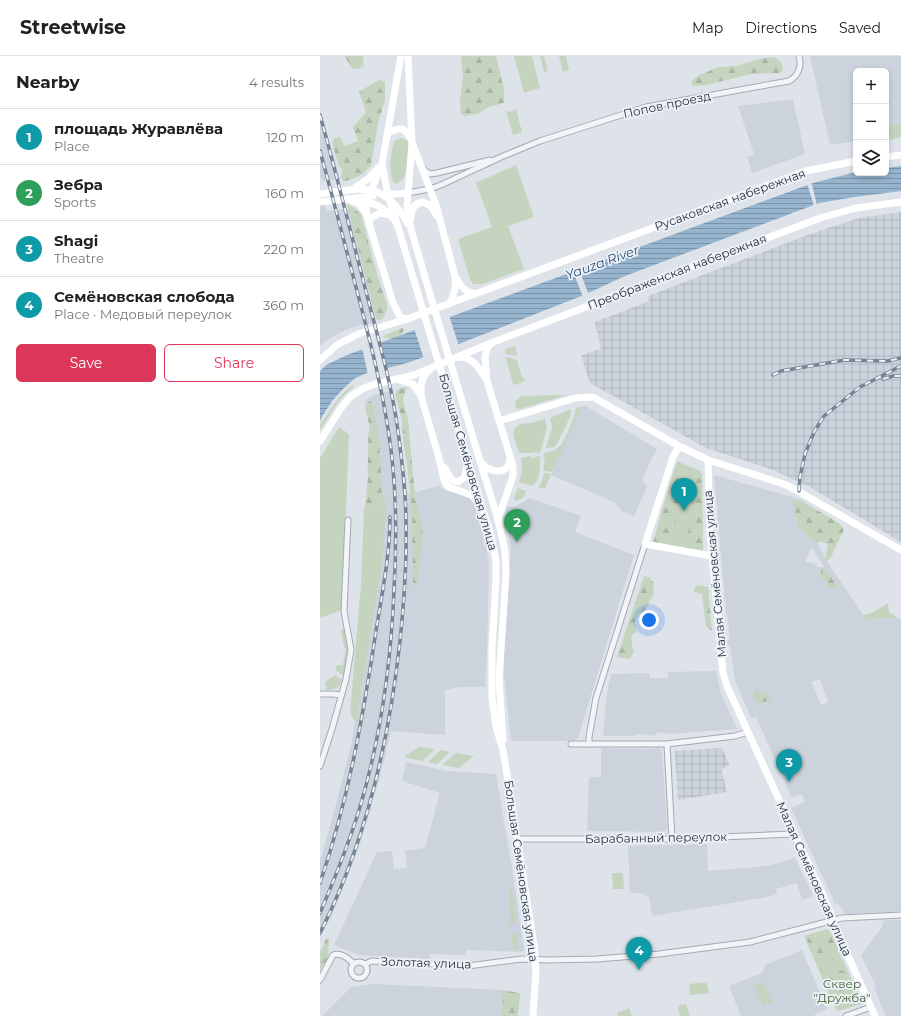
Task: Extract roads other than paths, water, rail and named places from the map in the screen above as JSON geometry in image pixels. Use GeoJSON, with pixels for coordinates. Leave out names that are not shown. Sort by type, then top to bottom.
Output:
{"type":"FeatureCollection","features":[{"type":"Feature","properties":{"kind":"main road"},"geometry":{"type":"LineString","coordinates":[[366,213],[370,196],[382,164],[401,56]]}},
{"type":"Feature","properties":{"kind":"main road"},"geometry":{"type":"LineString","coordinates":[[408,56],[412,142],[407,193],[410,229]]}},
{"type":"Feature","properties":{"kind":"main road"},"geometry":{"type":"LineString","coordinates":[[387,137],[389,132],[393,130],[398,129],[407,132],[436,205],[455,276],[456,286],[454,295],[449,304]]}},
{"type":"Feature","properties":{"kind":"main road"},"geometry":{"type":"LineString","coordinates":[[889,157],[901,155]]}},
{"type":"Feature","properties":{"kind":"main road","name":"Русаковская набережная"},"geometry":{"type":"LineString","coordinates":[[320,360],[337,344],[345,340],[449,304],[806,171],[853,162]]}},
{"type":"Feature","properties":{"kind":"main road"},"geometry":{"type":"LineString","coordinates":[[353,188],[362,184],[382,164]]}},
{"type":"Feature","properties":{"kind":"main road","name":"Большая Семёновская улица"},"geometry":{"type":"LineString","coordinates":[[382,164],[387,197],[398,227],[491,536],[496,561],[492,647],[492,698],[496,727],[503,750]]}},
{"type":"Feature","properties":{"kind":"main road"},"geometry":{"type":"LineString","coordinates":[[387,197],[402,188],[409,175]]}},
{"type":"Feature","properties":{"kind":"main road"},"geometry":{"type":"LineString","coordinates":[[320,194],[353,188],[362,188],[390,215],[398,227]]}},
{"type":"Feature","properties":{"kind":"main road"},"geometry":{"type":"LineString","coordinates":[[320,202],[370,196],[387,197],[407,193]]}},
{"type":"Feature","properties":{"kind":"main road"},"geometry":{"type":"LineString","coordinates":[[387,197],[403,215],[410,229]]}},
{"type":"Feature","properties":{"kind":"main road"},"geometry":{"type":"LineString","coordinates":[[348,199],[360,204],[366,213],[393,303],[400,317],[407,319]]}},
{"type":"Feature","properties":{"kind":"main road"},"geometry":{"type":"LineString","coordinates":[[410,229],[413,208],[419,202],[428,204],[440,222]]}},
{"type":"Feature","properties":{"kind":"main road","name":"Преображенская набережная"},"geometry":{"type":"LineString","coordinates":[[320,441],[340,408],[350,397],[362,389],[375,384],[398,380],[414,375],[491,343],[820,218],[856,208],[901,202]]}},
{"type":"Feature","properties":{"kind":"main road"},"geometry":{"type":"LineString","coordinates":[[369,223],[371,218],[380,213],[390,215]]}},
{"type":"Feature","properties":{"kind":"main road","name":"Большая Семёновская улица"},"geometry":{"type":"LineString","coordinates":[[410,229],[503,538],[506,563],[499,679],[503,750],[532,930],[535,960],[533,1016]]}},
{"type":"Feature","properties":{"kind":"main road"},"geometry":{"type":"LineString","coordinates":[[455,276],[464,290],[468,293],[475,294]]}},
{"type":"Feature","properties":{"kind":"main road"},"geometry":{"type":"LineString","coordinates":[[381,327],[388,323],[394,315],[393,303]]}},
{"type":"Feature","properties":{"kind":"main road"},"geometry":{"type":"LineString","coordinates":[[491,343],[487,348],[485,357],[488,381],[510,455],[513,475],[498,519]]}},
{"type":"Feature","properties":{"kind":"main road"},"geometry":{"type":"LineString","coordinates":[[456,357],[464,357],[475,362],[488,381]]}},
{"type":"Feature","properties":{"kind":"main road"},"geometry":{"type":"LineString","coordinates":[[431,368],[422,379],[420,388],[444,480],[449,487],[471,495],[484,510]]}},
{"type":"Feature","properties":{"kind":"main road"},"geometry":{"type":"LineString","coordinates":[[398,380],[412,384],[421,396]]}},
{"type":"Feature","properties":{"kind":"main road"},"geometry":{"type":"LineString","coordinates":[[499,421],[576,398],[593,397],[679,446],[708,460],[784,484],[901,550]]}},
{"type":"Feature","properties":{"kind":"main road"},"geometry":{"type":"LineString","coordinates":[[679,446],[673,457],[646,544],[712,556]]}},
{"type":"Feature","properties":{"kind":"main road"},"geometry":{"type":"LineString","coordinates":[[480,461],[487,469],[498,471],[508,466],[510,462],[510,455]]}},
{"type":"Feature","properties":{"kind":"main road"},"geometry":{"type":"LineString","coordinates":[[439,458],[449,477],[455,482],[461,481],[465,477],[468,462]]}},
{"type":"Feature","properties":{"kind":"main road","name":"Малая Семёновская улица"},"geometry":{"type":"LineString","coordinates":[[708,460],[712,556],[723,673],[729,691],[830,911],[875,1016]]}},
{"type":"Feature","properties":{"kind":"street","name":"Попов проезд"},"geometry":{"type":"LineString","coordinates":[[407,193],[430,189],[501,157],[560,134],[646,107],[789,81],[798,73],[800,58]]}},
{"type":"Feature","properties":{"kind":"street","name":"Попов проезд"},"geometry":{"type":"LineString","coordinates":[[422,168],[430,174],[501,157]]}},
{"type":"Feature","properties":{"kind":"street"},"geometry":{"type":"LineString","coordinates":[[320,766],[332,729],[349,664],[351,650],[344,610],[348,520]]}},
{"type":"Feature","properties":{"kind":"street"},"geometry":{"type":"LineString","coordinates":[[589,744],[596,698],[646,544]]}},
{"type":"Feature","properties":{"kind":"street"},"geometry":{"type":"LineString","coordinates":[[320,694],[341,695]]}},
{"type":"Feature","properties":{"kind":"street"},"geometry":{"type":"LineString","coordinates":[[571,744],[667,744],[735,736],[748,732]]}},
{"type":"Feature","properties":{"kind":"street"},"geometry":{"type":"LineString","coordinates":[[667,744],[672,839]]}},
{"type":"Feature","properties":{"kind":"street","name":"Барабанный переулок"},"geometry":{"type":"LineString","coordinates":[[517,839],[672,839],[795,834]]}},
{"type":"Feature","properties":{"kind":"street","name":"Золотая улица"},"geometry":{"type":"LineString","coordinates":[[365,964],[372,961],[468,966],[512,960],[599,958],[691,951],[750,942],[833,920],[901,914]]}},
{"type":"Feature","properties":{"kind":"street","name":"Золотая улица"},"geometry":{"type":"LineString","coordinates":[[320,980],[330,960],[335,954],[340,954],[353,963]]}},
{"type":"Feature","properties":{"kind":"street","name":"Золотая улица"},"geometry":{"type":"LineString","coordinates":[[360,961],[365,964],[368,970],[362,978],[356,978],[351,974],[353,963],[360,961]]}},
{"type":"Feature","properties":{"kind":"street"},"geometry":{"type":"LineString","coordinates":[[846,1016],[871,1007]]}},
{"type":"Feature","properties":{"kind":"water","name":"Yauza River"},"geometry":{"type":"Polygon","coordinates":[[[901,166],[901,191],[819,203],[625,276],[584,295],[438,352],[407,363],[364,374],[354,379],[343,389],[332,401],[320,420],[320,371],[326,365],[347,355],[813,183],[852,173],[853,176],[889,176],[889,168],[901,166]]]}},
{"type":"Feature","properties":{"kind":"railway"},"geometry":{"type":"LineString","coordinates":[[320,115],[389,381],[404,477],[406,538],[405,582],[400,641],[382,754],[363,827],[336,898],[320,933]]}},
{"type":"Feature","properties":{"kind":"railway"},"geometry":{"type":"LineString","coordinates":[[320,151],[366,326],[382,394],[391,449],[395,489],[396,530],[393,617],[384,699],[374,753],[356,820],[342,860],[320,913]]}},
{"type":"Feature","properties":{"kind":"railway"},"geometry":{"type":"LineString","coordinates":[[773,375],[781,371],[845,360],[888,361],[901,358]]}},
{"type":"Feature","properties":{"kind":"railway"},"geometry":{"type":"LineString","coordinates":[[799,491],[800,477],[805,454],[814,432],[824,416],[860,387],[901,366]]}},
{"type":"Feature","properties":{"kind":"railway"},"geometry":{"type":"LineString","coordinates":[[883,379],[893,376],[901,376]]}},
{"type":"Feature","properties":{"kind":"railway"},"geometry":{"type":"LineString","coordinates":[[320,883],[347,790],[360,727],[385,574],[389,546],[390,517]]}},
{"type":"Feature","properties":{"kind":"place","name":"площадь Журавлёва"},"geometry":{"type":"Point","coordinates":[684,511]}},
{"type":"Feature","properties":{"kind":"place","name":"Зебра"},"geometry":{"type":"Point","coordinates":[517,542]}},
{"type":"Feature","properties":{"kind":"place","name":"Shagi"},"geometry":{"type":"Point","coordinates":[789,782]}},
{"type":"Feature","properties":{"kind":"place","name":"Семёновская слобода"},"geometry":{"type":"Point","coordinates":[639,970]}},
{"type":"Feature","properties":{"kind":"park label","name":"Сквер \"Дружба\""},"geometry":{"type":"Point","coordinates":[842,991]}}]}
